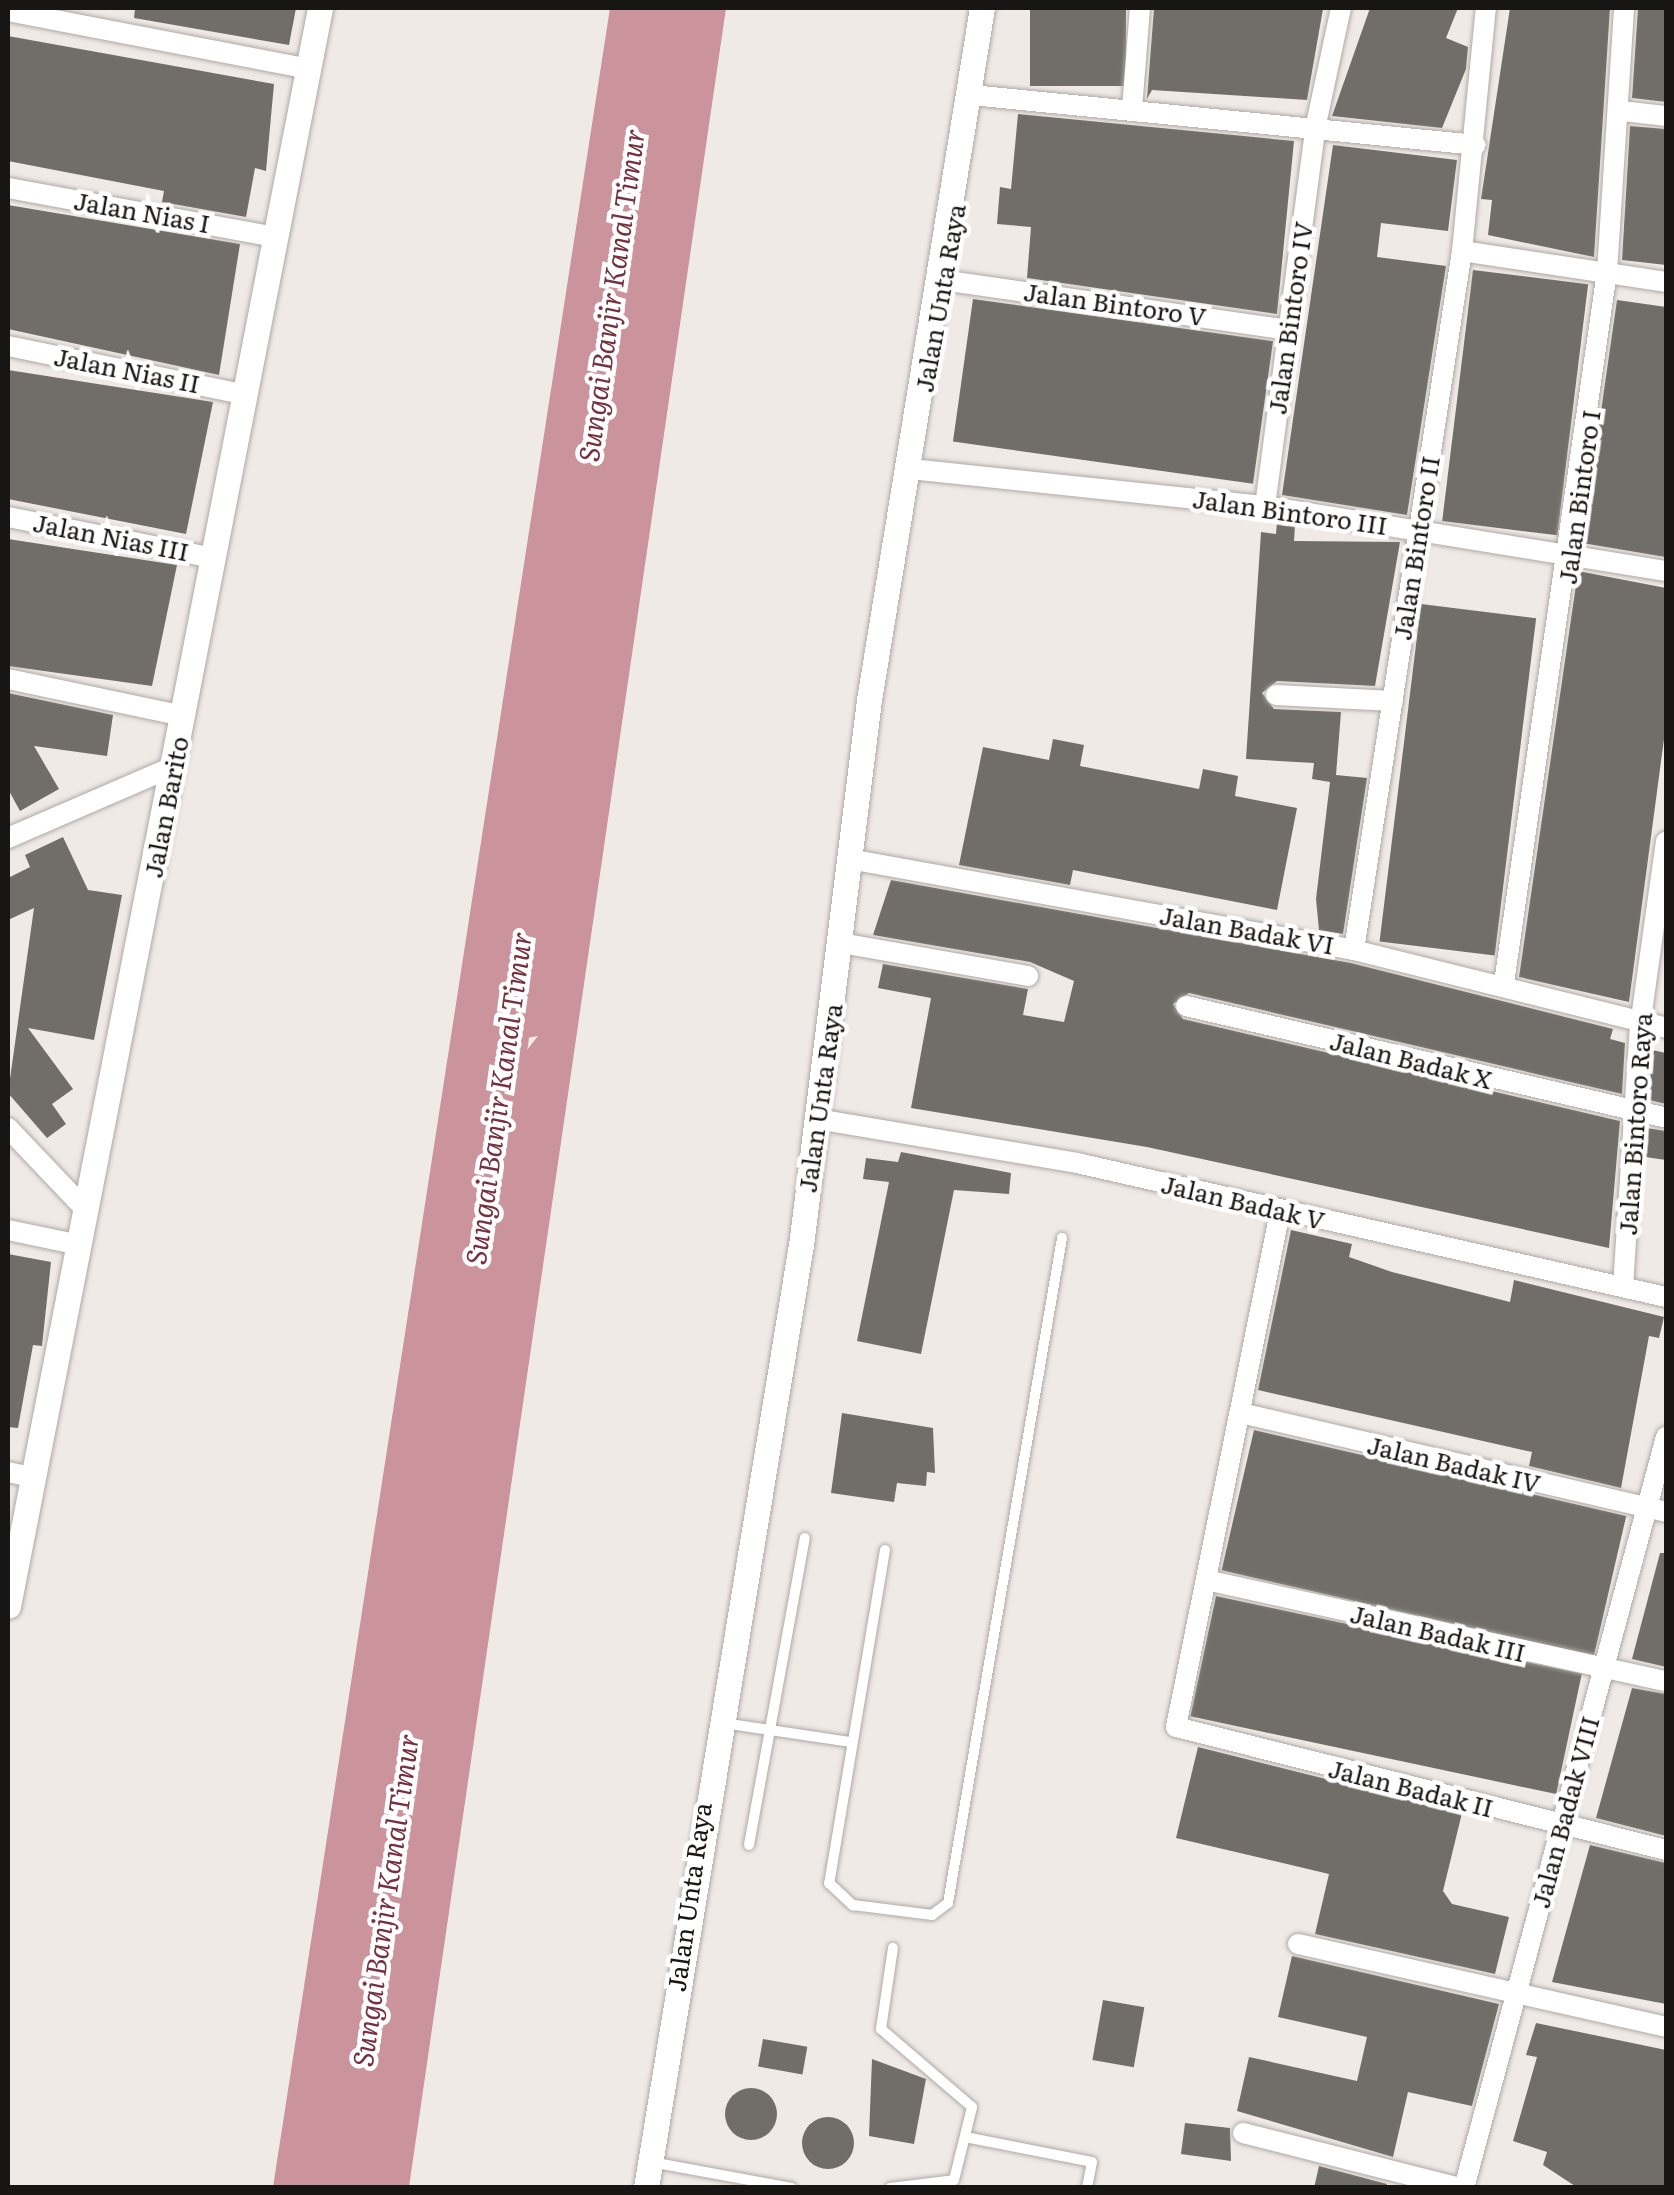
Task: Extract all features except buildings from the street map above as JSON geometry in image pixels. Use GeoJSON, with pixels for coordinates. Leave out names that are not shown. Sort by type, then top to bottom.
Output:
{"type":"FeatureCollection","features":[{"type":"Feature","properties":{"kind":"street","name":"Jalan Barito"},"geometry":{"type":"LineString","coordinates":[[8,1606],[19,1474],[87,1211],[320,8]]}},
{"type":"Feature","properties":{"kind":"street","name":"Jalan Unta Raya"},"geometry":{"type":"LineString","coordinates":[[648,2175],[716,1723],[818,1119],[849,859],[982,8]]}},
{"type":"Feature","properties":{"kind":"street"},"geometry":{"type":"LineString","coordinates":[[1132,110],[1140,8]]}},
{"type":"Feature","properties":{"kind":"street","name":"Jalan Bintoro IV"},"geometry":{"type":"LineString","coordinates":[[1265,506],[1315,129],[1341,8]]}},
{"type":"Feature","properties":{"kind":"street","name":"Jalan Bintoro II"},"geometry":{"type":"LineString","coordinates":[[1354,950],[1462,251],[1476,145],[1486,8]]}},
{"type":"Feature","properties":{"kind":"street","name":"Jalan Bintoro I"},"geometry":{"type":"LineString","coordinates":[[1504,983],[1572,553],[1607,272],[1622,112],[1624,8]]}},
{"type":"Feature","properties":{"kind":"street"},"geometry":{"type":"LineString","coordinates":[[8,11],[67,15],[310,69]]}},
{"type":"Feature","properties":{"kind":"street"},"geometry":{"type":"LineString","coordinates":[[970,94],[1476,145]]}},
{"type":"Feature","properties":{"kind":"street"},"geometry":{"type":"LineString","coordinates":[[1622,112],[1666,116]]}},
{"type":"Feature","properties":{"kind":"street","name":"Jalan Nias I"},"geometry":{"type":"LineString","coordinates":[[8,188],[276,237]]}},
{"type":"Feature","properties":{"kind":"street"},"geometry":{"type":"LineString","coordinates":[[1462,251],[1666,282]]}},
{"type":"Feature","properties":{"kind":"street","name":"Jalan Bintoro V"},"geometry":{"type":"LineString","coordinates":[[942,280],[1288,330]]}},
{"type":"Feature","properties":{"kind":"street","name":"Jalan Nias II"},"geometry":{"type":"LineString","coordinates":[[8,346],[247,395]]}},
{"type":"Feature","properties":{"kind":"street","name":"Jalan Bintoro III"},"geometry":{"type":"LineString","coordinates":[[911,469],[1265,506],[1666,571]]}},
{"type":"Feature","properties":{"kind":"street","name":"Jalan Nias III"},"geometry":{"type":"LineString","coordinates":[[8,517],[214,558]]}},
{"type":"Feature","properties":{"kind":"street"},"geometry":{"type":"LineString","coordinates":[[8,679],[184,716]]}},
{"type":"Feature","properties":{"kind":"street"},"geometry":{"type":"LineString","coordinates":[[1276,695],[1393,701]]}},
{"type":"Feature","properties":{"kind":"street"},"geometry":{"type":"LineString","coordinates":[[8,838],[174,766]]}},
{"type":"Feature","properties":{"kind":"street","name":"Jalan Bintoro Raya"},"geometry":{"type":"LineString","coordinates":[[1623,1287],[1640,1023],[1666,842]]}},
{"type":"Feature","properties":{"kind":"street","name":"Jalan Badak VI"},"geometry":{"type":"LineString","coordinates":[[849,859],[1354,950],[1504,983],[1666,1028]]}},
{"type":"Feature","properties":{"kind":"street"},"geometry":{"type":"LineString","coordinates":[[841,943],[1028,976]]}},
{"type":"Feature","properties":{"kind":"street","name":"Jalan Badak X"},"geometry":{"type":"LineString","coordinates":[[1186,1006],[1666,1118]]}},
{"type":"Feature","properties":{"kind":"street","name":"Jalan Badak V"},"geometry":{"type":"LineString","coordinates":[[818,1119],[1076,1163],[1666,1297]]}},
{"type":"Feature","properties":{"kind":"street"},"geometry":{"type":"LineString","coordinates":[[8,1128],[87,1211]]}},
{"type":"Feature","properties":{"kind":"street"},"geometry":{"type":"LineString","coordinates":[[1210,1581],[1280,1212]]}},
{"type":"Feature","properties":{"kind":"street"},"geometry":{"type":"LineString","coordinates":[[8,1230],[80,1245]]}},
{"type":"Feature","properties":{"kind":"street","name":"Jalan Badak IV"},"geometry":{"type":"LineString","coordinates":[[1241,1414],[1657,1509]]}},
{"type":"Feature","properties":{"kind":"street","name":"Jalan Badak VIII"},"geometry":{"type":"LineString","coordinates":[[1462,2188],[1604,1667],[1657,1509],[1666,1437]]}},
{"type":"Feature","properties":{"kind":"street","name":"Jalan Badak III"},"geometry":{"type":"LineString","coordinates":[[1210,1581],[1666,1681]]}},
{"type":"Feature","properties":{"kind":"street","name":"Jalan Badak II"},"geometry":{"type":"LineString","coordinates":[[1210,1581],[1175,1708],[1174,1723],[1187,1733],[1666,1850]]}},
{"type":"Feature","properties":{"kind":"street"},"geometry":{"type":"LineString","coordinates":[[1298,1944],[1666,2026]]}},
{"type":"Feature","properties":{"kind":"street"},"geometry":{"type":"LineString","coordinates":[[1242,2134],[1462,2188]]}},
{"type":"Feature","properties":{"kind":"lane"},"geometry":{"type":"LineString","coordinates":[[885,1550],[850,1742],[833,1892],[853,1906],[938,1913],[955,1864],[1062,1238]]}},
{"type":"Feature","properties":{"kind":"lane"},"geometry":{"type":"LineString","coordinates":[[749,1845],[805,1538]]}},
{"type":"Feature","properties":{"kind":"lane"},"geometry":{"type":"LineString","coordinates":[[716,1723],[850,1742]]}},
{"type":"Feature","properties":{"kind":"lane"},"geometry":{"type":"LineString","coordinates":[[890,2188],[954,2180],[972,2106],[880,2029],[892,1948]]}},
{"type":"Feature","properties":{"kind":"lane"},"geometry":{"type":"LineString","coordinates":[[965,2137],[1092,2162],[1087,2188]]}},
{"type":"Feature","properties":{"kind":"lane"},"geometry":{"type":"LineString","coordinates":[[648,2175],[792,2188]]}},
{"type":"Feature","properties":{"kind":"water"},"geometry":{"type":"Polygon","coordinates":[[[610,8],[726,8],[409,2187],[273,2187],[610,8]],[[521,967],[506,1037],[512,1069],[538,1036],[526,1038],[521,967]]]}},
{"type":"Feature","properties":{"kind":"waterway","name":"Sungai Banjir Kanal Timur"},"geometry":{"type":"LineString","coordinates":[[499,1086],[519,942]]}}]}
